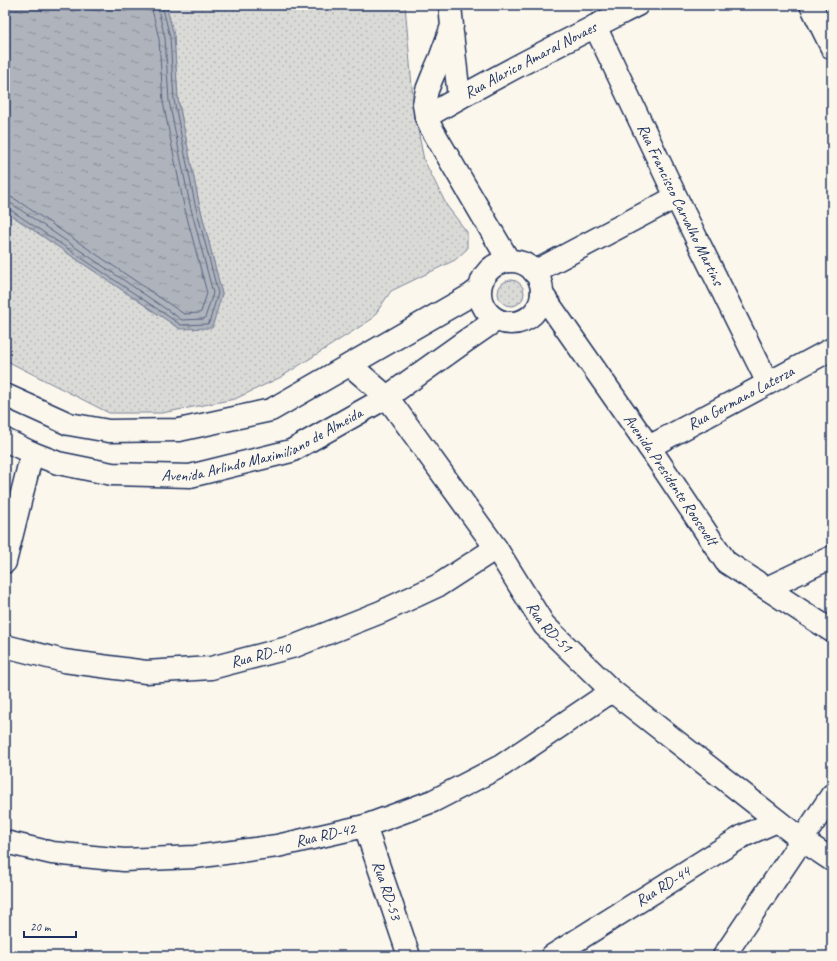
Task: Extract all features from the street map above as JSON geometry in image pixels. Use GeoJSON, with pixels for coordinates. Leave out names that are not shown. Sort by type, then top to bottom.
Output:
{"type":"FeatureCollection","features":[{"type":"Feature","properties":{"kind":"street","name":"Rua Alarico Amaral Novaes"},"geometry":{"type":"LineString","coordinates":[[426,117],[459,97],[637,5]]}},
{"type":"Feature","properties":{"kind":"street"},"geometry":{"type":"LineString","coordinates":[[820,11],[832,48]]}},
{"type":"Feature","properties":{"kind":"street"},"geometry":{"type":"LineString","coordinates":[[451,15],[459,97]]}},
{"type":"Feature","properties":{"kind":"street"},"geometry":{"type":"LineString","coordinates":[[451,15],[440,59],[427,90],[424,104],[426,117],[510,261],[519,262],[528,266],[534,272],[539,279],[542,294],[541,301],[533,315],[525,320],[506,324],[496,320],[483,308],[479,289]]}},
{"type":"Feature","properties":{"kind":"street","name":"Rua Francisco Carvalho Martins"},"geometry":{"type":"LineString","coordinates":[[595,26],[676,197],[768,383]]}},
{"type":"Feature","properties":{"kind":"street"},"geometry":{"type":"LineString","coordinates":[[534,272],[676,197]]}},
{"type":"Feature","properties":{"kind":"street","name":"Avenida Arlindo Maximiliano de Almeida"},"geometry":{"type":"LineString","coordinates":[[5,395],[69,424],[109,431],[179,430],[271,410],[472,295],[479,289],[481,281],[492,267],[500,263],[510,261]]}},
{"type":"Feature","properties":{"kind":"street","name":"Avenida Presidente Roosevelt"},"geometry":{"type":"LineString","coordinates":[[542,294],[649,447],[726,562],[832,631]]}},
{"type":"Feature","properties":{"kind":"street","name":"Avenida Arlindo Maximiliano de Almeida"},"geometry":{"type":"LineString","coordinates":[[5,440],[58,463],[112,474],[190,476],[291,451],[387,397],[496,320]]}},
{"type":"Feature","properties":{"kind":"street","name":"Rua Germano Laterza"},"geometry":{"type":"LineString","coordinates":[[649,447],[832,349]]}},
{"type":"Feature","properties":{"kind":"street","name":"Rua RD-51"},"geometry":{"type":"LineString","coordinates":[[350,365],[387,397],[496,548],[544,625],[612,691],[802,840],[832,860]]}},
{"type":"Feature","properties":{"kind":"street"},"geometry":{"type":"LineString","coordinates":[[5,562],[32,453]]}},
{"type":"Feature","properties":{"kind":"street","name":"Rua RD-40"},"geometry":{"type":"LineString","coordinates":[[5,646],[64,661],[146,672],[210,668],[295,646],[382,612],[439,585],[496,548]]}},
{"type":"Feature","properties":{"kind":"street"},"geometry":{"type":"LineString","coordinates":[[767,588],[832,557]]}},
{"type":"Feature","properties":{"kind":"street","name":"Rua RD-42"},"geometry":{"type":"LineString","coordinates":[[5,842],[52,853],[124,860],[195,857],[277,846],[365,826],[432,801],[501,766],[612,691]]}},
{"type":"Feature","properties":{"kind":"street"},"geometry":{"type":"LineString","coordinates":[[724,956],[832,795]]}},
{"type":"Feature","properties":{"kind":"street","name":"Rua RD-44"},"geometry":{"type":"LineString","coordinates":[[552,956],[743,836],[777,820]]}},
{"type":"Feature","properties":{"kind":"street","name":"Rua RD-53"},"geometry":{"type":"LineString","coordinates":[[365,826],[409,956]]}},
{"type":"Feature","properties":{"kind":"shaded area"},"geometry":{"type":"Polygon","coordinates":[[[166,5],[405,5],[414,110],[424,160],[447,206],[467,232],[467,249],[455,260],[391,291],[372,319],[281,377],[235,399],[162,413],[109,413],[5,360],[5,211],[180,329],[222,294],[199,203],[178,99],[174,36],[166,5]]]}},
{"type":"Feature","properties":{"kind":"shaded area"},"geometry":{"type":"Polygon","coordinates":[[[511,280],[520,284],[524,293],[520,302],[511,306],[502,302],[498,293],[502,284],[511,280]]]}},
{"type":"Feature","properties":{"kind":"water"},"geometry":{"type":"Polygon","coordinates":[[[5,5],[166,5],[174,36],[178,99],[199,203],[222,294],[212,328],[180,329],[5,211],[5,5]]]}}]}
